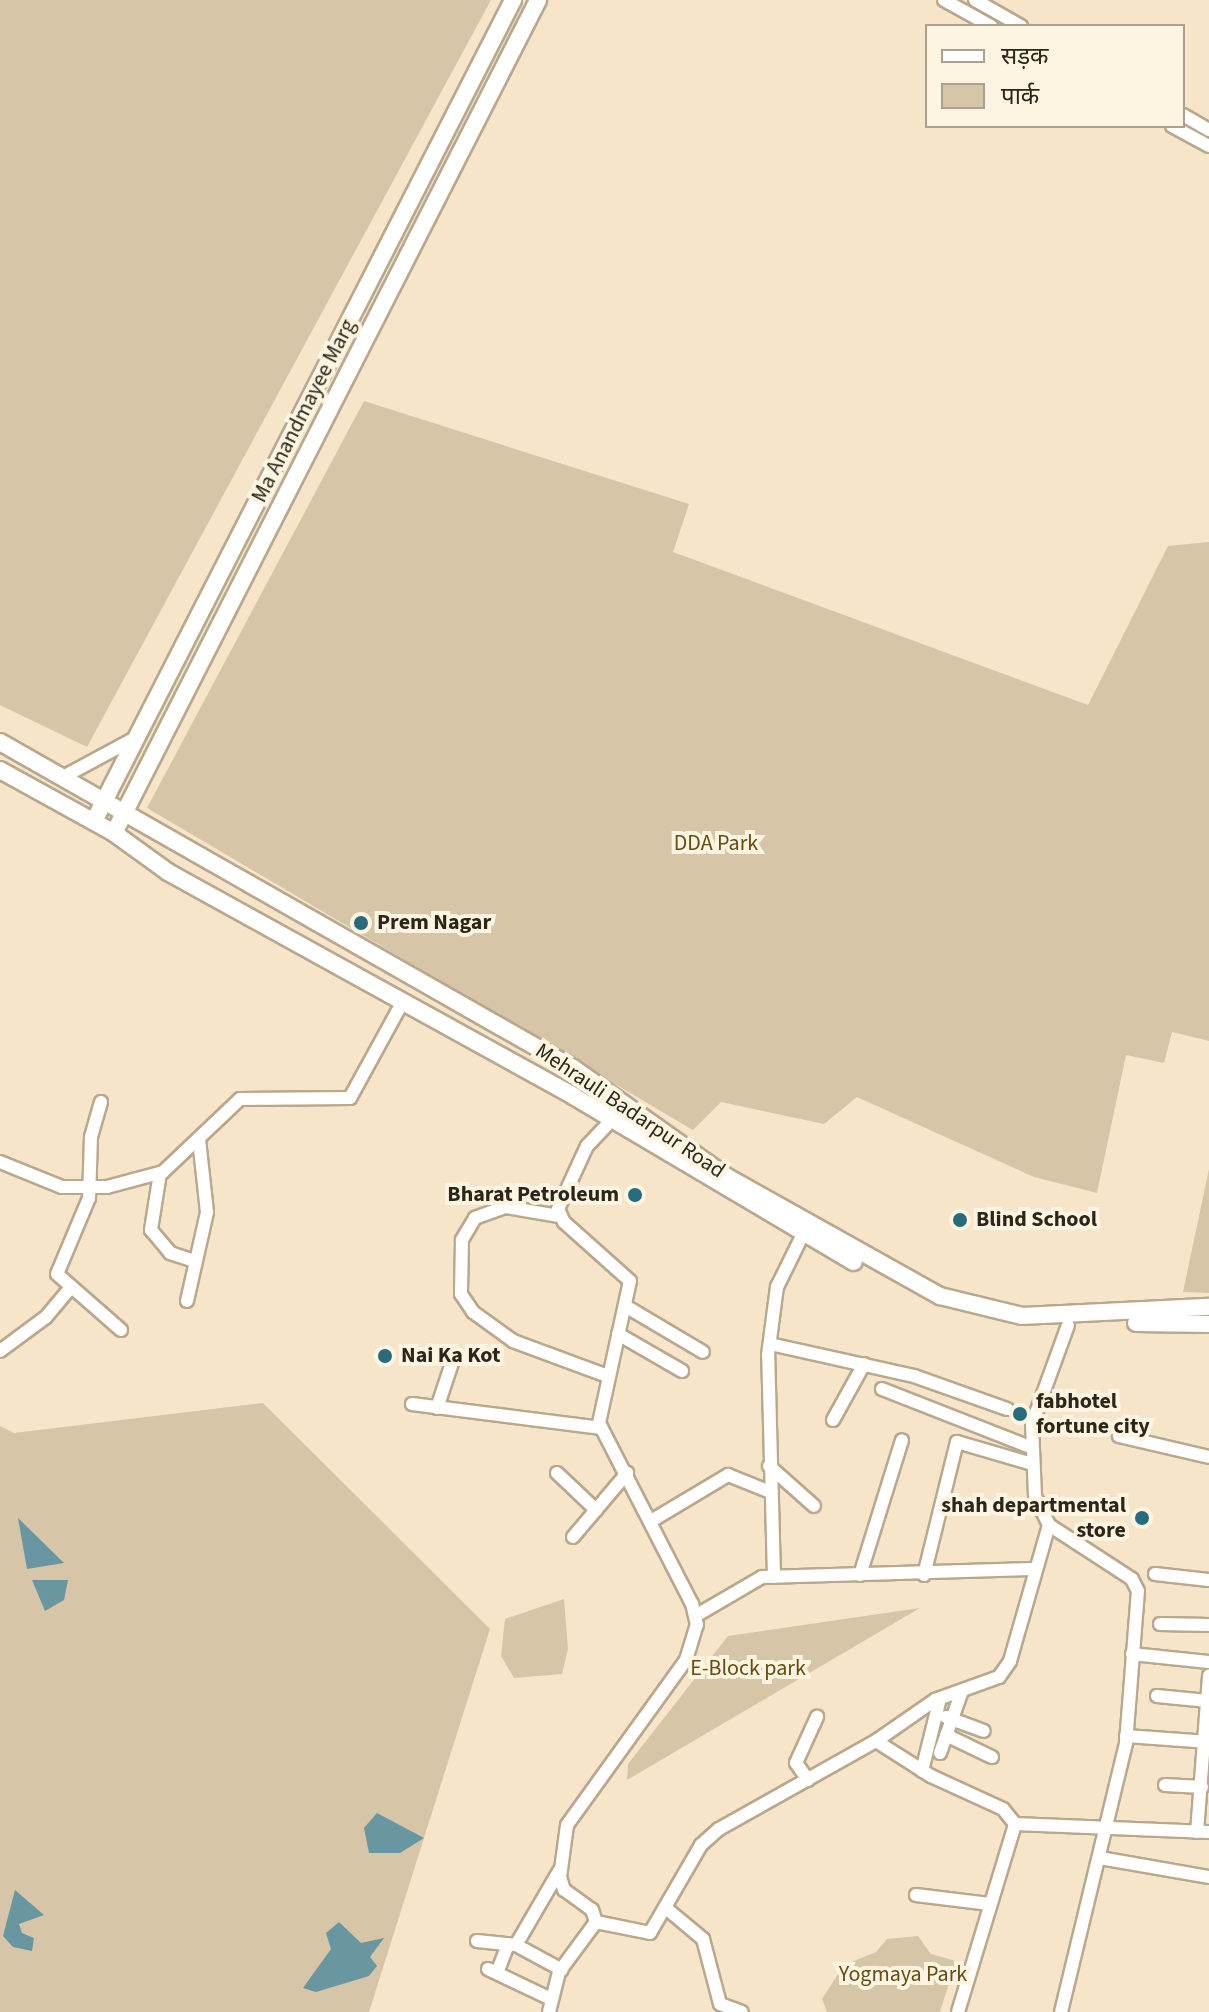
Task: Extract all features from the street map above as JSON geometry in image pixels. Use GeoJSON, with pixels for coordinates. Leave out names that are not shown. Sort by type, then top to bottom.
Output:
{"type":"FeatureCollection","features":[{"type":"Feature","properties":{"kind":"main road","name":"Ma Anandmayee Marg"},"geometry":{"type":"LineString","coordinates":[[94,821],[513,0]]}},
{"type":"Feature","properties":{"kind":"main road","name":"Ma Anandmayee Marg"},"geometry":{"type":"LineString","coordinates":[[114,833],[129,813],[538,0]]}},
{"type":"Feature","properties":{"kind":"main road","name":"Mehrauli Badarpur Road"},"geometry":{"type":"LineString","coordinates":[[0,742],[107,800],[573,1068],[806,1229],[940,1296],[994,1312],[1067,1316],[1209,1308]]}},
{"type":"Feature","properties":{"kind":"main road","name":"Mehrauli Badarpur Road"},"geometry":{"type":"LineString","coordinates":[[0,770],[114,833],[168,872],[960,1314],[996,1324],[1208,1324]]}},
{"type":"Feature","properties":{"kind":"main road"},"geometry":{"type":"LineString","coordinates":[[1208,1324],[1209,1308]]}},
{"type":"Feature","properties":{"kind":"street"},"geometry":{"type":"LineString","coordinates":[[944,0],[987,24]]}},
{"type":"Feature","properties":{"kind":"street"},"geometry":{"type":"LineString","coordinates":[[975,0],[1017,24]]}},
{"type":"Feature","properties":{"kind":"street"},"geometry":{"type":"LineString","coordinates":[[1185,116],[1209,130]]}},
{"type":"Feature","properties":{"kind":"street"},"geometry":{"type":"LineString","coordinates":[[1176,128],[1209,146]]}},
{"type":"Feature","properties":{"kind":"street"},"geometry":{"type":"LineString","coordinates":[[63,777],[139,736]]}},
{"type":"Feature","properties":{"kind":"street"},"geometry":{"type":"LineString","coordinates":[[0,1162],[47,1183],[87,1187],[160,1173],[240,1099],[350,1098],[402,1003]]}},
{"type":"Feature","properties":{"kind":"street"},"geometry":{"type":"LineString","coordinates":[[101,1102],[87,1187],[89,1198],[57,1274],[121,1330]]}},
{"type":"Feature","properties":{"kind":"street"},"geometry":{"type":"LineString","coordinates":[[559,1216],[563,1185],[609,1118],[625,1106]]}},
{"type":"Feature","properties":{"kind":"street"},"geometry":{"type":"LineString","coordinates":[[187,1301],[208,1202],[199,1139]]}},
{"type":"Feature","properties":{"kind":"street"},"geometry":{"type":"LineString","coordinates":[[160,1173],[151,1230],[164,1248],[194,1261]]}},
{"type":"Feature","properties":{"kind":"street"},"geometry":{"type":"LineString","coordinates":[[596,1922],[562,1970],[550,2005],[493,1971],[559,1871],[567,1825],[686,1660],[697,1615],[627,1473],[601,1428],[605,1375],[627,1307],[627,1275],[559,1216],[505,1207],[475,1218],[462,1240],[461,1294],[473,1312],[513,1341],[605,1375]]}},
{"type":"Feature","properties":{"kind":"street"},"geometry":{"type":"LineString","coordinates":[[774,1577],[768,1491],[770,1344],[777,1287],[806,1229]]}},
{"type":"Feature","properties":{"kind":"street"},"geometry":{"type":"LineString","coordinates":[[0,1351],[46,1317],[71,1287]]}},
{"type":"Feature","properties":{"kind":"street"},"geometry":{"type":"LineString","coordinates":[[627,1307],[703,1352]]}},
{"type":"Feature","properties":{"kind":"street"},"geometry":{"type":"LineString","coordinates":[[596,1922],[646,1934],[667,1909],[710,1836],[876,1741],[940,1698],[989,1683],[1007,1669],[1049,1525],[1029,1463],[1035,1416],[1068,1325]]}},
{"type":"Feature","properties":{"kind":"street"},"geometry":{"type":"LineString","coordinates":[[618,1334],[682,1371]]}},
{"type":"Feature","properties":{"kind":"street"},"geometry":{"type":"LineString","coordinates":[[770,1344],[864,1364],[1007,1409]]}},
{"type":"Feature","properties":{"kind":"street"},"geometry":{"type":"LineString","coordinates":[[437,1408],[454,1357]]}},
{"type":"Feature","properties":{"kind":"street"},"geometry":{"type":"LineString","coordinates":[[833,1420],[864,1364]]}},
{"type":"Feature","properties":{"kind":"street"},"geometry":{"type":"LineString","coordinates":[[882,1389],[1030,1447]]}},
{"type":"Feature","properties":{"kind":"street"},"geometry":{"type":"LineString","coordinates":[[412,1404],[601,1428]]}},
{"type":"Feature","properties":{"kind":"street"},"geometry":{"type":"LineString","coordinates":[[1119,1436],[1209,1457]]}},
{"type":"Feature","properties":{"kind":"street"},"geometry":{"type":"LineString","coordinates":[[860,1575],[902,1440]]}},
{"type":"Feature","properties":{"kind":"street"},"geometry":{"type":"LineString","coordinates":[[924,1575],[957,1442],[1029,1463]]}},
{"type":"Feature","properties":{"kind":"street"},"geometry":{"type":"LineString","coordinates":[[769,1466],[814,1506]]}},
{"type":"Feature","properties":{"kind":"street"},"geometry":{"type":"LineString","coordinates":[[557,1473],[596,1510]]}},
{"type":"Feature","properties":{"kind":"street"},"geometry":{"type":"LineString","coordinates":[[573,1537],[627,1473]]}},
{"type":"Feature","properties":{"kind":"street"},"geometry":{"type":"LineString","coordinates":[[651,1521],[728,1475],[768,1491]]}},
{"type":"Feature","properties":{"kind":"street"},"geometry":{"type":"LineString","coordinates":[[1049,1525],[1136,1584],[1126,1736],[1100,1858],[1061,2012]]}},
{"type":"Feature","properties":{"kind":"street"},"geometry":{"type":"LineString","coordinates":[[697,1615],[743,1585],[774,1577],[924,1575],[1034,1569]]}},
{"type":"Feature","properties":{"kind":"street"},"geometry":{"type":"LineString","coordinates":[[1155,1574],[1209,1580]]}},
{"type":"Feature","properties":{"kind":"street"},"geometry":{"type":"LineString","coordinates":[[1160,1624],[1209,1625]]}},
{"type":"Feature","properties":{"kind":"street"},"geometry":{"type":"LineString","coordinates":[[1132,1654],[1209,1662]]}},
{"type":"Feature","properties":{"kind":"street"},"geometry":{"type":"LineString","coordinates":[[876,1741],[922,1771],[1003,1809],[1015,1824],[1203,1832],[1202,1787],[1208,1742],[1209,1675]]}},
{"type":"Feature","properties":{"kind":"street"},"geometry":{"type":"LineString","coordinates":[[940,1753],[962,1691]]}},
{"type":"Feature","properties":{"kind":"street"},"geometry":{"type":"LineString","coordinates":[[1157,1696],[1208,1701]]}},
{"type":"Feature","properties":{"kind":"street"},"geometry":{"type":"LineString","coordinates":[[922,1771],[940,1698]]}},
{"type":"Feature","properties":{"kind":"street"},"geometry":{"type":"LineString","coordinates":[[936,1715],[984,1731]]}},
{"type":"Feature","properties":{"kind":"street"},"geometry":{"type":"LineString","coordinates":[[808,1780],[796,1763],[817,1717]]}},
{"type":"Feature","properties":{"kind":"street"},"geometry":{"type":"LineString","coordinates":[[946,1735],[992,1757]]}},
{"type":"Feature","properties":{"kind":"street"},"geometry":{"type":"LineString","coordinates":[[1126,1736],[1208,1742]]}},
{"type":"Feature","properties":{"kind":"street"},"geometry":{"type":"LineString","coordinates":[[1165,1785],[1202,1787]]}},
{"type":"Feature","properties":{"kind":"street"},"geometry":{"type":"LineString","coordinates":[[958,2012],[1015,1824]]}},
{"type":"Feature","properties":{"kind":"street"},"geometry":{"type":"LineString","coordinates":[[1100,1858],[1209,1877]]}},
{"type":"Feature","properties":{"kind":"street"},"geometry":{"type":"LineString","coordinates":[[559,1871],[564,1890],[592,1910],[596,1922]]}},
{"type":"Feature","properties":{"kind":"street"},"geometry":{"type":"LineString","coordinates":[[916,1895],[989,1904]]}},
{"type":"Feature","properties":{"kind":"street"},"geometry":{"type":"LineString","coordinates":[[667,1909],[700,1933],[719,2001],[737,2011]]}},
{"type":"Feature","properties":{"kind":"street"},"geometry":{"type":"LineString","coordinates":[[477,1941],[512,1944],[562,1970]]}},
{"type":"Feature","properties":{"kind":"green space"},"geometry":{"type":"Polygon","coordinates":[[[0,0],[491,0],[87,747],[0,705],[0,0]]]}},
{"type":"Feature","properties":{"kind":"green space","name":"DDA Park"},"geometry":{"type":"Polygon","coordinates":[[[364,401],[689,504],[673,552],[1088,705],[1168,546],[1209,542],[1209,1041],[1172,1032],[1164,1063],[1126,1055],[1097,1193],[1034,1177],[857,1097],[824,1124],[721,1102],[693,1130],[147,808],[364,401]]]}},
{"type":"Feature","properties":{"kind":"green space"},"geometry":{"type":"Polygon","coordinates":[[[1209,1169],[1209,1293],[1183,1292],[1209,1169]]]}},
{"type":"Feature","properties":{"kind":"green space"},"geometry":{"type":"Polygon","coordinates":[[[263,1403],[490,1629],[369,2012],[0,2012],[0,1426],[14,1433],[263,1403]]]}},
{"type":"Feature","properties":{"kind":"green space"},"geometry":{"type":"Polygon","coordinates":[[[564,1599],[568,1649],[562,1674],[514,1678],[501,1656],[505,1619],[564,1599]]]}},
{"type":"Feature","properties":{"kind":"green space","name":"E-Block park"},"geometry":{"type":"Polygon","coordinates":[[[920,1608],[627,1780],[628,1764],[728,1636],[920,1608]]]}},
{"type":"Feature","properties":{"kind":"green space","name":"Yogmaya Park"},"geometry":{"type":"Polygon","coordinates":[[[918,1936],[931,1954],[956,1961],[940,2012],[827,2012],[822,1999],[844,1965],[876,1952],[887,1939],[918,1936]]]}},
{"type":"Feature","properties":{"kind":"water"},"geometry":{"type":"Polygon","coordinates":[[[18,1518],[64,1563],[27,1569],[18,1518]]]}},
{"type":"Feature","properties":{"kind":"water"},"geometry":{"type":"Polygon","coordinates":[[[32,1580],[68,1580],[64,1600],[45,1611],[32,1580]]]}},
{"type":"Feature","properties":{"kind":"water"},"geometry":{"type":"Polygon","coordinates":[[[377,1813],[424,1838],[400,1853],[369,1853],[364,1828],[377,1813]]]}},
{"type":"Feature","properties":{"kind":"water"},"geometry":{"type":"Polygon","coordinates":[[[15,1890],[44,1915],[19,1924],[22,1933],[34,1938],[32,1951],[13,1947],[3,1936],[15,1890]]]}},
{"type":"Feature","properties":{"kind":"water"},"geometry":{"type":"Polygon","coordinates":[[[339,1922],[361,1943],[384,1938],[370,1957],[377,1966],[369,1976],[316,1992],[303,1988],[331,1949],[326,1933],[339,1922]]]}},
{"type":"Feature","properties":{"kind":"place","name":"Prem Nagar"},"geometry":{"type":"Point","coordinates":[361,923]}},
{"type":"Feature","properties":{"kind":"place","name":"Bharat Petroleum"},"geometry":{"type":"Point","coordinates":[635,1195]}},
{"type":"Feature","properties":{"kind":"place","name":"Blind School"},"geometry":{"type":"Point","coordinates":[960,1220]}},
{"type":"Feature","properties":{"kind":"place","name":"Nai Ka Kot"},"geometry":{"type":"Point","coordinates":[385,1356]}},
{"type":"Feature","properties":{"kind":"place","name":"fabhotel fortune city"},"geometry":{"type":"Point","coordinates":[1020,1414]}},
{"type":"Feature","properties":{"kind":"place","name":"shah departmental store"},"geometry":{"type":"Point","coordinates":[1142,1518]}}]}
